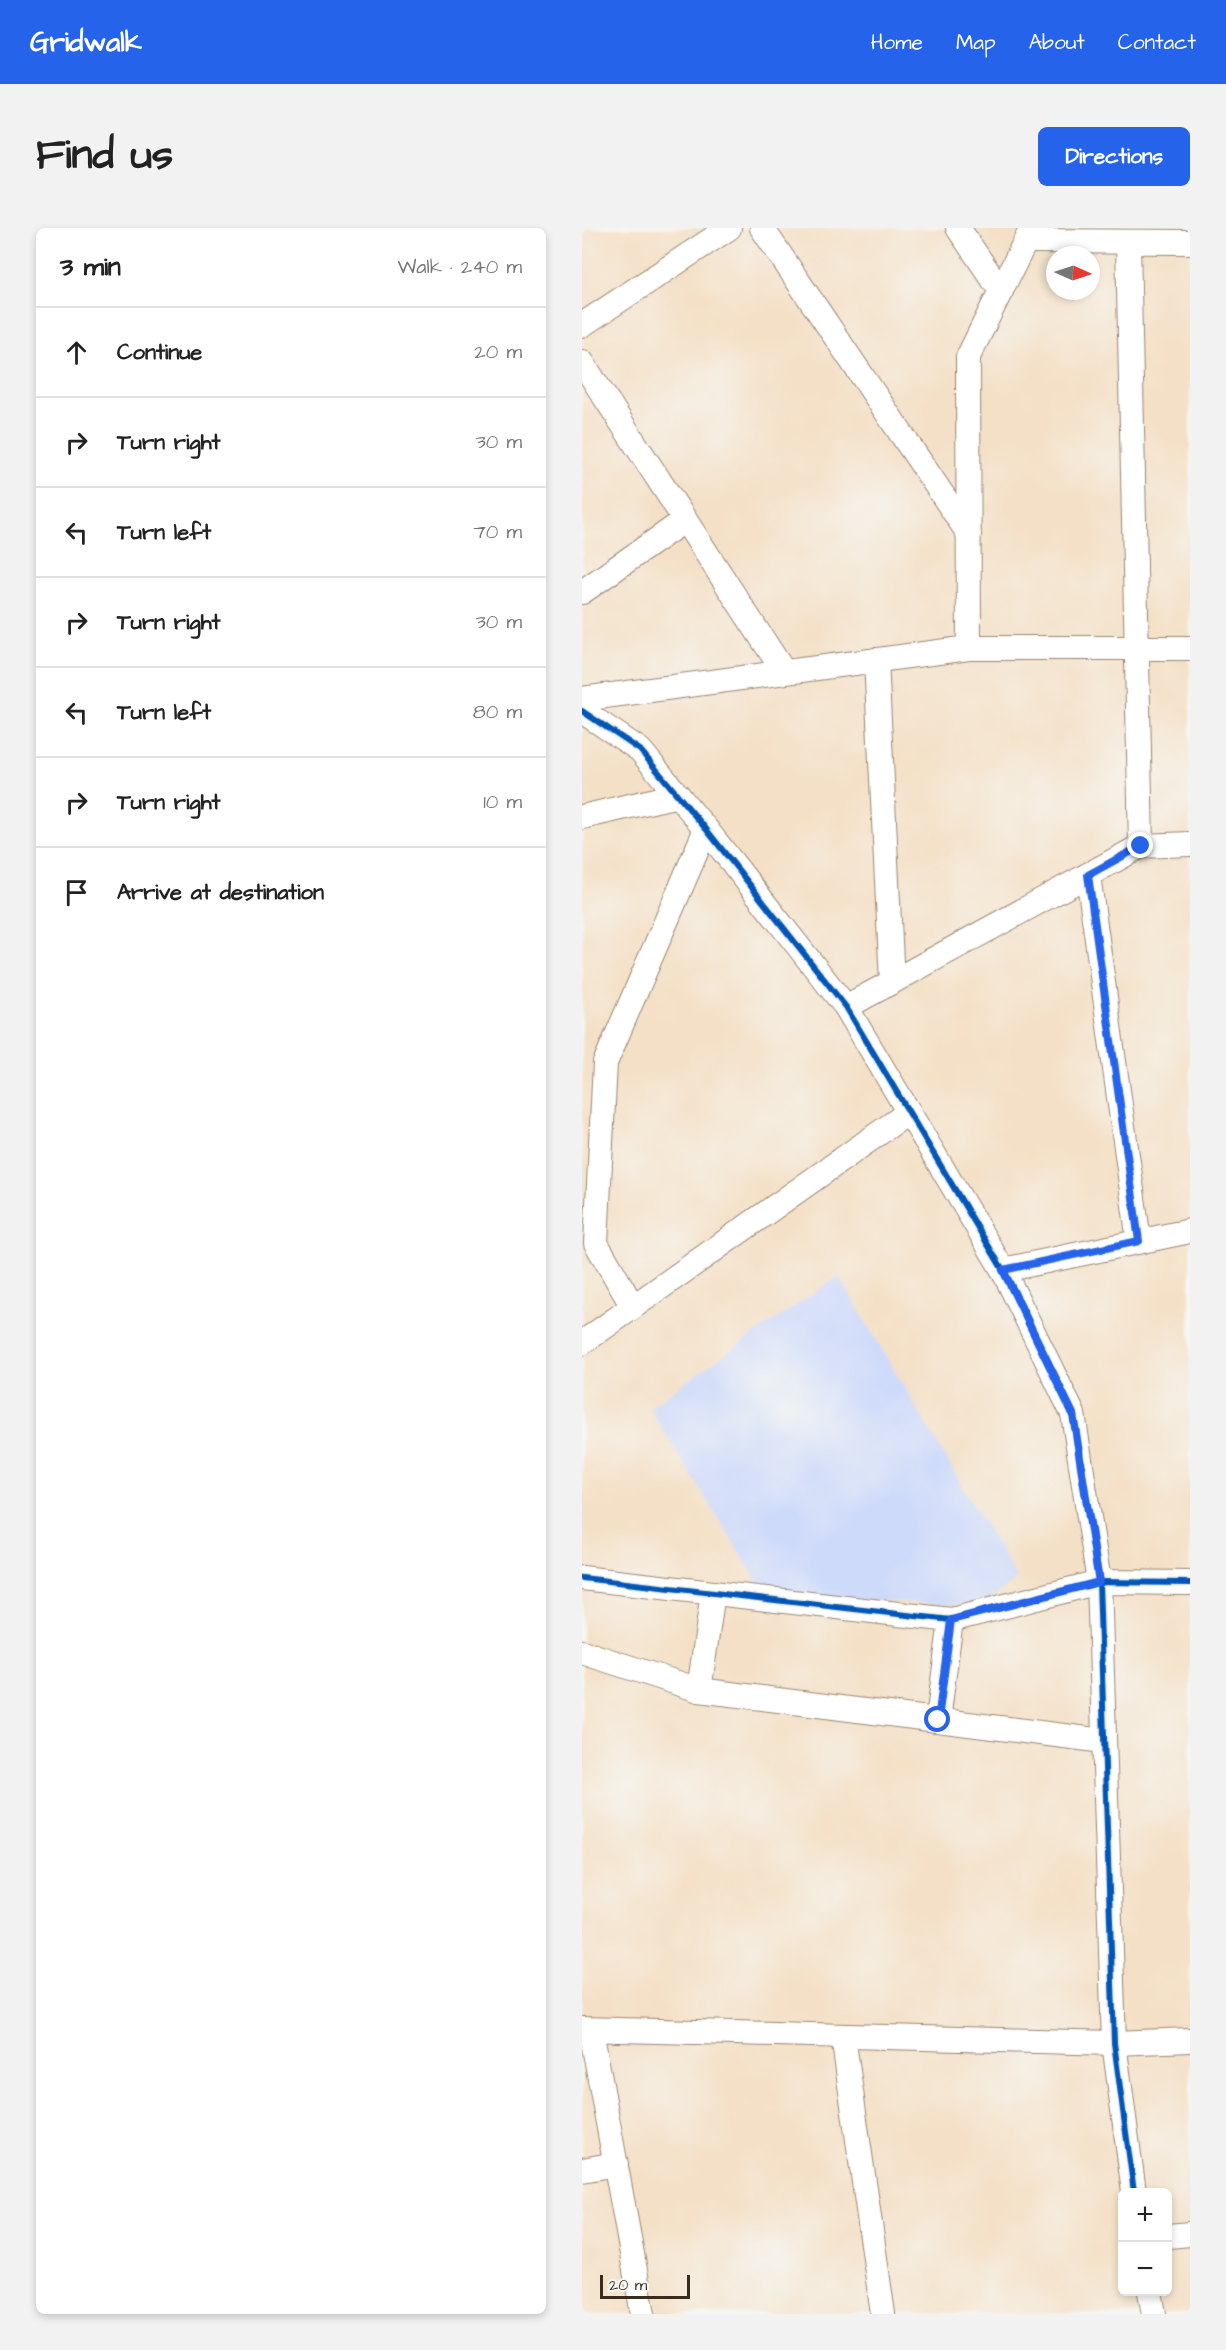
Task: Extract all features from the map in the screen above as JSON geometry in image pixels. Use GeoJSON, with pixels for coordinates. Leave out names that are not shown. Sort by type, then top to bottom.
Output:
{"type":"FeatureCollection","features":[{"type":"Feature","properties":{"kind":"street"},"geometry":{"type":"LineString","coordinates":[[582,326],[729,228]]}},
{"type":"Feature","properties":{"kind":"street"},"geometry":{"type":"LineString","coordinates":[[762,228],[969,534]]}},
{"type":"Feature","properties":{"kind":"street"},"geometry":{"type":"LineString","coordinates":[[958,228],[1001,291]]}},
{"type":"Feature","properties":{"kind":"street"},"geometry":{"type":"LineString","coordinates":[[969,648],[968,357],[1029,234],[1128,242],[1190,242]]}},
{"type":"Feature","properties":{"kind":"street"},"geometry":{"type":"LineString","coordinates":[[1128,242],[1141,846]]}},
{"type":"Feature","properties":{"kind":"street"},"geometry":{"type":"LineString","coordinates":[[582,362],[784,672]]}},
{"type":"Feature","properties":{"kind":"street"},"geometry":{"type":"LineString","coordinates":[[582,592],[685,520]]}},
{"type":"Feature","properties":{"kind":"street"},"geometry":{"type":"LineString","coordinates":[[582,699],[969,648],[1190,648]]}},
{"type":"Feature","properties":{"kind":"street"},"geometry":{"type":"LineString","coordinates":[[876,660],[892,982]]}},
{"type":"Feature","properties":{"kind":"street"},"geometry":{"type":"LineString","coordinates":[[582,711],[640,750],[706,829],[846,1007],[1003,1270],[1073,1414],[1099,1582],[1114,2043],[1133,2188]]}},
{"type":"Feature","properties":{"kind":"street"},"geometry":{"type":"LineString","coordinates":[[582,817],[678,795]]}},
{"type":"Feature","properties":{"kind":"street"},"geometry":{"type":"LineString","coordinates":[[633,1307],[596,1243],[605,1063],[706,829]]}},
{"type":"Feature","properties":{"kind":"street"},"geometry":{"type":"LineString","coordinates":[[846,1007],[1141,846],[1190,844]]}},
{"type":"Feature","properties":{"kind":"street"},"geometry":{"type":"LineString","coordinates":[[1088,875],[1139,1241]]}},
{"type":"Feature","properties":{"kind":"street"},"geometry":{"type":"LineString","coordinates":[[582,1343],[909,1112]]}},
{"type":"Feature","properties":{"kind":"street"},"geometry":{"type":"LineString","coordinates":[[1003,1270],[1190,1231]]}},
{"type":"Feature","properties":{"kind":"street"},"geometry":{"type":"LineString","coordinates":[[582,1578],[951,1620],[1099,1582],[1190,1583]]}},
{"type":"Feature","properties":{"kind":"street"},"geometry":{"type":"LineString","coordinates":[[699,1690],[713,1593]]}},
{"type":"Feature","properties":{"kind":"street"},"geometry":{"type":"LineString","coordinates":[[938,1720],[951,1620]]}},
{"type":"Feature","properties":{"kind":"street"},"geometry":{"type":"LineString","coordinates":[[582,1652],[699,1690],[1104,1741]]}},
{"type":"Feature","properties":{"kind":"street"},"geometry":{"type":"LineString","coordinates":[[643,2314],[616,2164],[587,2030],[1114,2043],[1190,2040]]}},
{"type":"Feature","properties":{"kind":"street"},"geometry":{"type":"LineString","coordinates":[[843,2036],[883,2314]]}},
{"type":"Feature","properties":{"kind":"street"},"geometry":{"type":"LineString","coordinates":[[582,2170],[616,2164]]}},
{"type":"Feature","properties":{"kind":"street"},"geometry":{"type":"LineString","coordinates":[[1172,2236],[1190,2234]]}},
{"type":"Feature","properties":{"kind":"street"},"geometry":{"type":"LineString","coordinates":[[1151,2296],[1154,2314]]}},
{"type":"Feature","properties":{"kind":"shaded area"},"geometry":{"type":"Polygon","coordinates":[[[839,1276],[1017,1579],[981,1606],[766,1595],[649,1407],[839,1276]]]}},
{"type":"Feature","properties":{"kind":"cycle path"},"geometry":{"type":"LineString","coordinates":[[582,711],[640,750],[706,829],[846,1007],[1003,1270],[1073,1414],[1099,1582],[1114,2043],[1133,2188]]}},
{"type":"Feature","properties":{"kind":"cycle path"},"geometry":{"type":"LineString","coordinates":[[582,1578],[951,1620],[1099,1582],[1190,1583]]}},
{"type":"Feature","properties":{"kind":"route"},"geometry":{"type":"LineString","coordinates":[[938,1720],[951,1620],[1099,1582],[1073,1414],[1003,1270],[1139,1241],[1088,875],[1141,846]]}}]}
